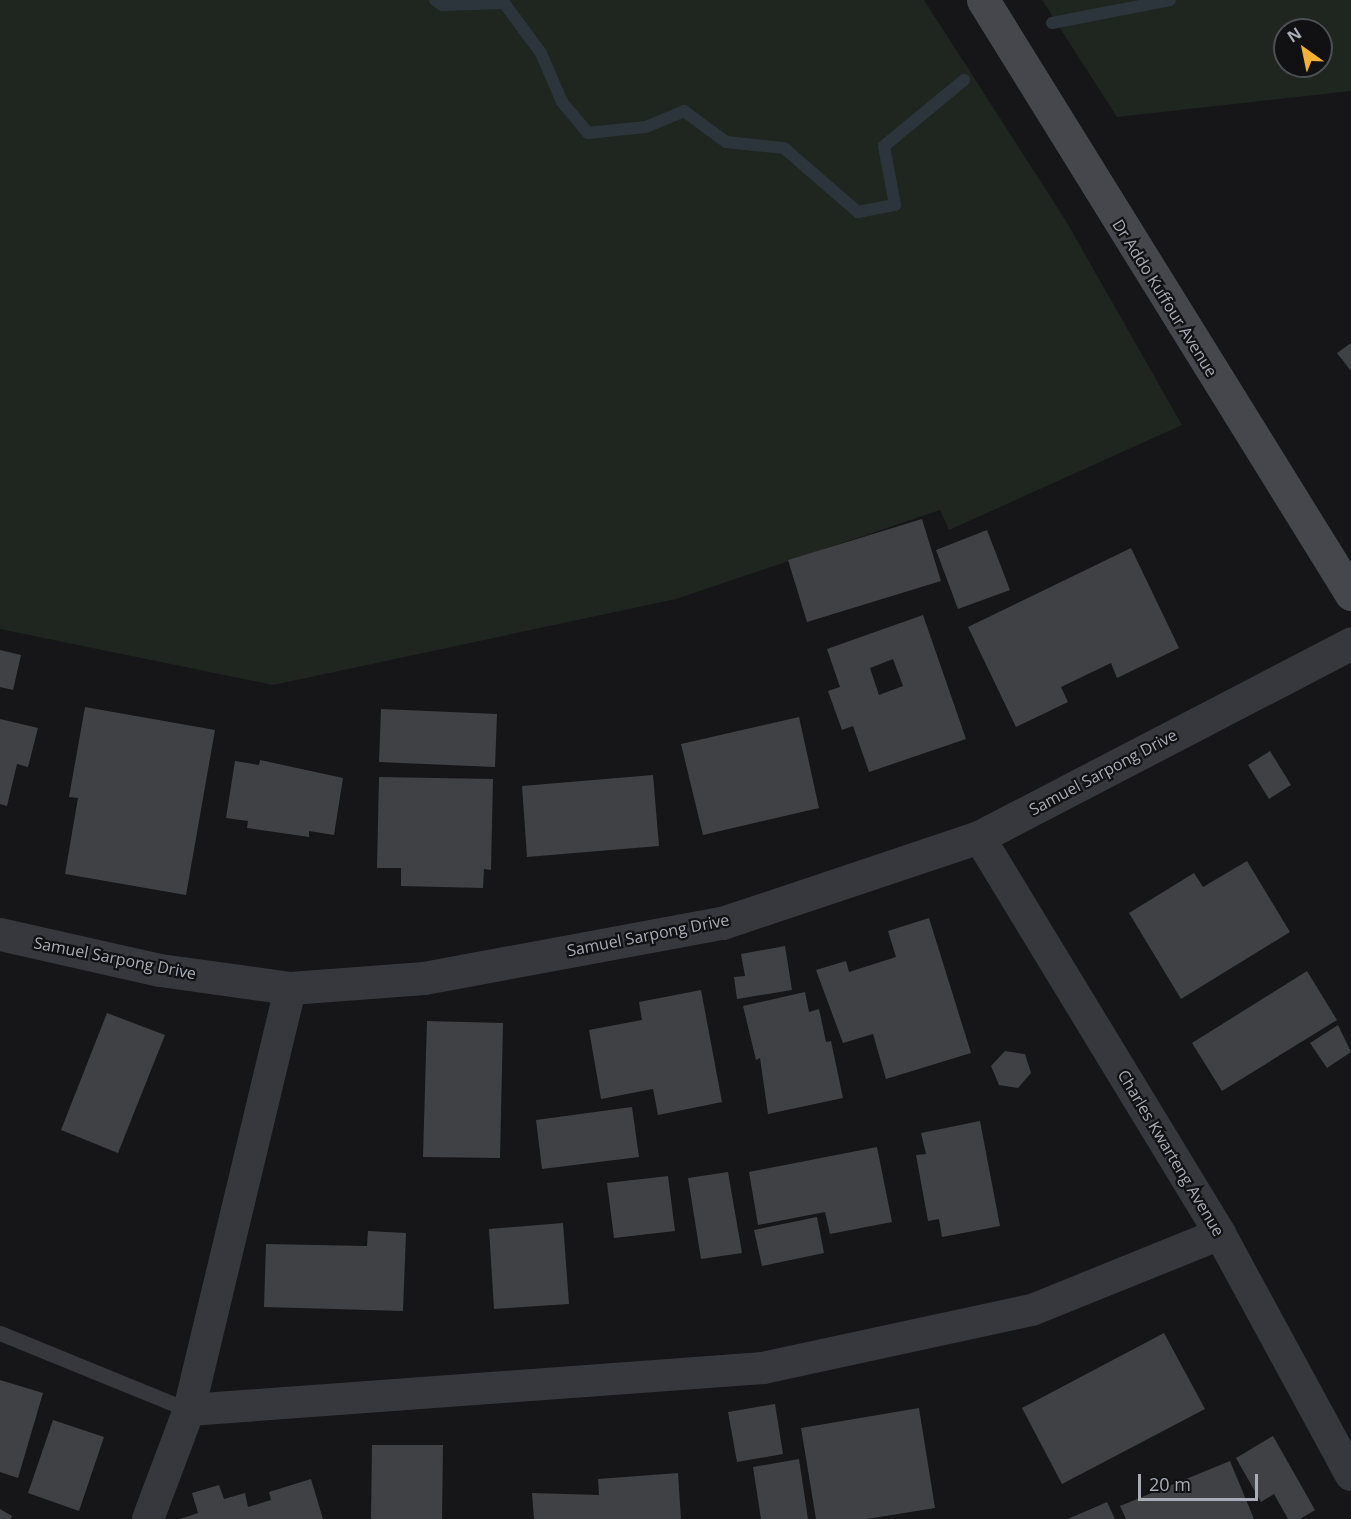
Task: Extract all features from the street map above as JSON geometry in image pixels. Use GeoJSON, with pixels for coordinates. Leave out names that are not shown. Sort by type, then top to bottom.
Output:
{"type":"FeatureCollection","features":[{"type":"Feature","properties":{"kind":"main road","name":"Dr Addo Kuffour Avenue"},"geometry":{"type":"LineString","coordinates":[[983,0],[1351,594]]}},
{"type":"Feature","properties":{"kind":"street","name":"Samuel Sarpong Drive"},"geometry":{"type":"LineString","coordinates":[[0,934],[160,970],[290,988],[424,978],[722,923],[979,837],[1351,643]]}},
{"type":"Feature","properties":{"kind":"street","name":"Charles Kwarteng Avenue"},"geometry":{"type":"LineString","coordinates":[[979,837],[1220,1234],[1351,1475]]}},
{"type":"Feature","properties":{"kind":"street"},"geometry":{"type":"LineString","coordinates":[[148,1519],[189,1410],[290,988]]}},
{"type":"Feature","properties":{"kind":"street"},"geometry":{"type":"LineString","coordinates":[[189,1410],[764,1368],[1032,1310],[1220,1234]]}},
{"type":"Feature","properties":{"kind":"lane"},"geometry":{"type":"LineString","coordinates":[[0,1333],[189,1410]]}},
{"type":"Feature","properties":{"kind":"shaded area"},"geometry":{"type":"Polygon","coordinates":[[[0,0],[924,0],[1066,221],[1182,425],[949,530],[940,510],[676,599],[273,685],[0,629],[0,0]]]}},
{"type":"Feature","properties":{"kind":"shaded area"},"geometry":{"type":"Polygon","coordinates":[[[1042,0],[1351,0],[1351,91],[1117,117],[1042,0]]]}},
{"type":"Feature","properties":{"kind":"building"},"geometry":{"type":"Polygon","coordinates":[[[1351,343],[1351,371],[1337,353],[1351,343]]]}},
{"type":"Feature","properties":{"kind":"building"},"geometry":{"type":"Polygon","coordinates":[[[922,519],[941,581],[807,622],[788,560],[922,519]]]}},
{"type":"Feature","properties":{"kind":"building"},"geometry":{"type":"Polygon","coordinates":[[[987,530],[1010,590],[958,609],[936,550],[987,530]]]}},
{"type":"Feature","properties":{"kind":"building"},"geometry":{"type":"Polygon","coordinates":[[[1131,548],[1179,648],[1117,678],[1111,663],[1061,687],[1068,702],[1016,727],[968,627],[1131,548]]]}},
{"type":"Feature","properties":{"kind":"building"},"geometry":{"type":"Polygon","coordinates":[[[923,615],[966,739],[869,772],[853,726],[842,730],[828,691],[840,687],[827,649],[923,615]],[[893,659],[870,668],[879,695],[903,686],[893,659]]]}},
{"type":"Feature","properties":{"kind":"building"},"geometry":{"type":"Polygon","coordinates":[[[0,650],[21,655],[13,690],[0,687],[0,650]]]}},
{"type":"Feature","properties":{"kind":"building"},"geometry":{"type":"Polygon","coordinates":[[[85,707],[215,730],[186,895],[65,874],[78,798],[69,797],[85,707]]]}},
{"type":"Feature","properties":{"kind":"building"},"geometry":{"type":"Polygon","coordinates":[[[381,709],[497,714],[495,767],[379,762],[381,709]]]}},
{"type":"Feature","properties":{"kind":"building"},"geometry":{"type":"Polygon","coordinates":[[[799,717],[819,808],[703,835],[681,744],[799,717]]]}},
{"type":"Feature","properties":{"kind":"building"},"geometry":{"type":"Polygon","coordinates":[[[0,719],[38,728],[28,767],[17,764],[7,806],[0,804],[0,719]]]}},
{"type":"Feature","properties":{"kind":"building"},"geometry":{"type":"Polygon","coordinates":[[[1270,751],[1291,785],[1269,799],[1248,765],[1270,751]]]}},
{"type":"Feature","properties":{"kind":"building"},"geometry":{"type":"Polygon","coordinates":[[[260,760],[343,778],[334,835],[309,831],[309,837],[247,828],[248,821],[226,818],[235,761],[259,765],[260,760]]]}},
{"type":"Feature","properties":{"kind":"building"},"geometry":{"type":"Polygon","coordinates":[[[653,775],[659,846],[527,857],[522,786],[653,775]]]}},
{"type":"Feature","properties":{"kind":"building"},"geometry":{"type":"Polygon","coordinates":[[[379,777],[493,779],[491,870],[484,869],[483,888],[401,886],[401,868],[377,868],[379,777]]]}},
{"type":"Feature","properties":{"kind":"building"},"geometry":{"type":"Polygon","coordinates":[[[1247,861],[1290,932],[1181,999],[1129,913],[1194,873],[1203,887],[1247,861]]]}},
{"type":"Feature","properties":{"kind":"building"},"geometry":{"type":"Polygon","coordinates":[[[929,918],[971,1053],[886,1079],[873,1034],[843,1043],[816,970],[846,961],[849,972],[896,957],[888,931],[929,918]]]}},
{"type":"Feature","properties":{"kind":"building"},"geometry":{"type":"Polygon","coordinates":[[[785,946],[792,990],[737,999],[734,977],[745,976],[741,954],[785,946]]]}},
{"type":"Feature","properties":{"kind":"building"},"geometry":{"type":"Polygon","coordinates":[[[1307,971],[1337,1020],[1222,1091],[1192,1043],[1307,971]]]}},
{"type":"Feature","properties":{"kind":"building"},"geometry":{"type":"Polygon","coordinates":[[[701,990],[722,1102],[658,1115],[653,1089],[601,1099],[589,1030],[642,1020],[639,1002],[701,990]]]}},
{"type":"Feature","properties":{"kind":"building"},"geometry":{"type":"Polygon","coordinates":[[[805,992],[809,1012],[819,1009],[826,1042],[831,1041],[843,1098],[768,1114],[760,1058],[756,1060],[743,1006],[805,992]]]}},
{"type":"Feature","properties":{"kind":"building"},"geometry":{"type":"Polygon","coordinates":[[[107,1013],[165,1035],[118,1153],[61,1130],[107,1013]]]}},
{"type":"Feature","properties":{"kind":"building"},"geometry":{"type":"Polygon","coordinates":[[[427,1021],[503,1023],[500,1158],[423,1157],[427,1021]]]}},
{"type":"Feature","properties":{"kind":"building"},"geometry":{"type":"Polygon","coordinates":[[[1338,1025],[1351,1052],[1327,1068],[1310,1043],[1338,1025]]]}},
{"type":"Feature","properties":{"kind":"building"},"geometry":{"type":"Polygon","coordinates":[[[1005,1051],[1025,1054],[1031,1073],[1018,1088],[999,1085],[991,1066],[1005,1051]]]}},
{"type":"Feature","properties":{"kind":"building"},"geometry":{"type":"Polygon","coordinates":[[[632,1107],[639,1157],[542,1169],[536,1120],[632,1107]]]}},
{"type":"Feature","properties":{"kind":"building"},"geometry":{"type":"Polygon","coordinates":[[[980,1121],[1000,1226],[942,1237],[939,1219],[928,1221],[916,1155],[926,1154],[921,1133],[980,1121]]]}},
{"type":"Feature","properties":{"kind":"building"},"geometry":{"type":"Polygon","coordinates":[[[877,1147],[892,1222],[830,1234],[825,1212],[758,1225],[749,1172],[877,1147]]]}},
{"type":"Feature","properties":{"kind":"building"},"geometry":{"type":"Polygon","coordinates":[[[728,1172],[742,1253],[701,1259],[688,1178],[728,1172]]]}},
{"type":"Feature","properties":{"kind":"building"},"geometry":{"type":"Polygon","coordinates":[[[668,1176],[675,1231],[614,1238],[607,1183],[668,1176]]]}},
{"type":"Feature","properties":{"kind":"building"},"geometry":{"type":"Polygon","coordinates":[[[817,1217],[824,1253],[762,1266],[754,1230],[817,1217]]]}},
{"type":"Feature","properties":{"kind":"building"},"geometry":{"type":"Polygon","coordinates":[[[563,1223],[569,1304],[494,1309],[489,1229],[563,1223]]]}},
{"type":"Feature","properties":{"kind":"building"},"geometry":{"type":"Polygon","coordinates":[[[368,1231],[406,1233],[403,1311],[264,1307],[266,1244],[367,1246],[368,1231]]]}},
{"type":"Feature","properties":{"kind":"building"},"geometry":{"type":"Polygon","coordinates":[[[1164,1333],[1205,1409],[1062,1484],[1022,1408],[1164,1333]]]}},
{"type":"Feature","properties":{"kind":"building"},"geometry":{"type":"Polygon","coordinates":[[[0,1380],[43,1393],[18,1478],[0,1472],[0,1380]]]}},
{"type":"Feature","properties":{"kind":"building"},"geometry":{"type":"Polygon","coordinates":[[[775,1404],[783,1454],[737,1462],[728,1412],[775,1404]]]}},
{"type":"Feature","properties":{"kind":"building"},"geometry":{"type":"Polygon","coordinates":[[[919,1408],[935,1508],[867,1519],[816,1519],[801,1428],[919,1408]]]}},
{"type":"Feature","properties":{"kind":"building"},"geometry":{"type":"Polygon","coordinates":[[[53,1420],[104,1437],[79,1511],[28,1493],[53,1420]]]}},
{"type":"Feature","properties":{"kind":"building"},"geometry":{"type":"Polygon","coordinates":[[[1273,1436],[1315,1510],[1300,1519],[1288,1519],[1274,1494],[1261,1502],[1236,1458],[1273,1436]]]}},
{"type":"Feature","properties":{"kind":"building"},"geometry":{"type":"Polygon","coordinates":[[[372,1445],[443,1445],[442,1519],[371,1519],[372,1445]]]}},
{"type":"Feature","properties":{"kind":"building"},"geometry":{"type":"Polygon","coordinates":[[[799,1459],[808,1519],[761,1519],[753,1467],[799,1459]]]}},
{"type":"Feature","properties":{"kind":"building"},"geometry":{"type":"Polygon","coordinates":[[[1230,1461],[1254,1519],[1126,1519],[1120,1506],[1230,1461]]]}},
{"type":"Feature","properties":{"kind":"building"},"geometry":{"type":"Polygon","coordinates":[[[678,1473],[681,1519],[534,1519],[532,1493],[599,1495],[598,1479],[678,1473]]]}},
{"type":"Feature","properties":{"kind":"building"},"geometry":{"type":"Polygon","coordinates":[[[311,1479],[323,1519],[180,1519],[198,1513],[192,1493],[219,1485],[224,1499],[245,1493],[248,1507],[271,1500],[269,1492],[311,1479]]]}},
{"type":"Feature","properties":{"kind":"building"},"geometry":{"type":"Polygon","coordinates":[[[1107,1502],[1115,1519],[1068,1519],[1107,1502]]]}},
{"type":"Feature","properties":{"kind":"building"},"geometry":{"type":"Polygon","coordinates":[[[0,1509],[12,1516],[11,1519],[0,1519],[0,1509]]]}},
{"type":"Feature","properties":{"kind":"waterway"},"geometry":{"type":"LineString","coordinates":[[435,0],[442,5],[504,3],[541,53],[562,102],[588,133],[646,127],[684,111],[726,142],[784,148],[858,212],[895,205],[884,146],[964,80]]}},
{"type":"Feature","properties":{"kind":"waterway"},"geometry":{"type":"LineString","coordinates":[[1052,23],[1170,0]]}}]}
